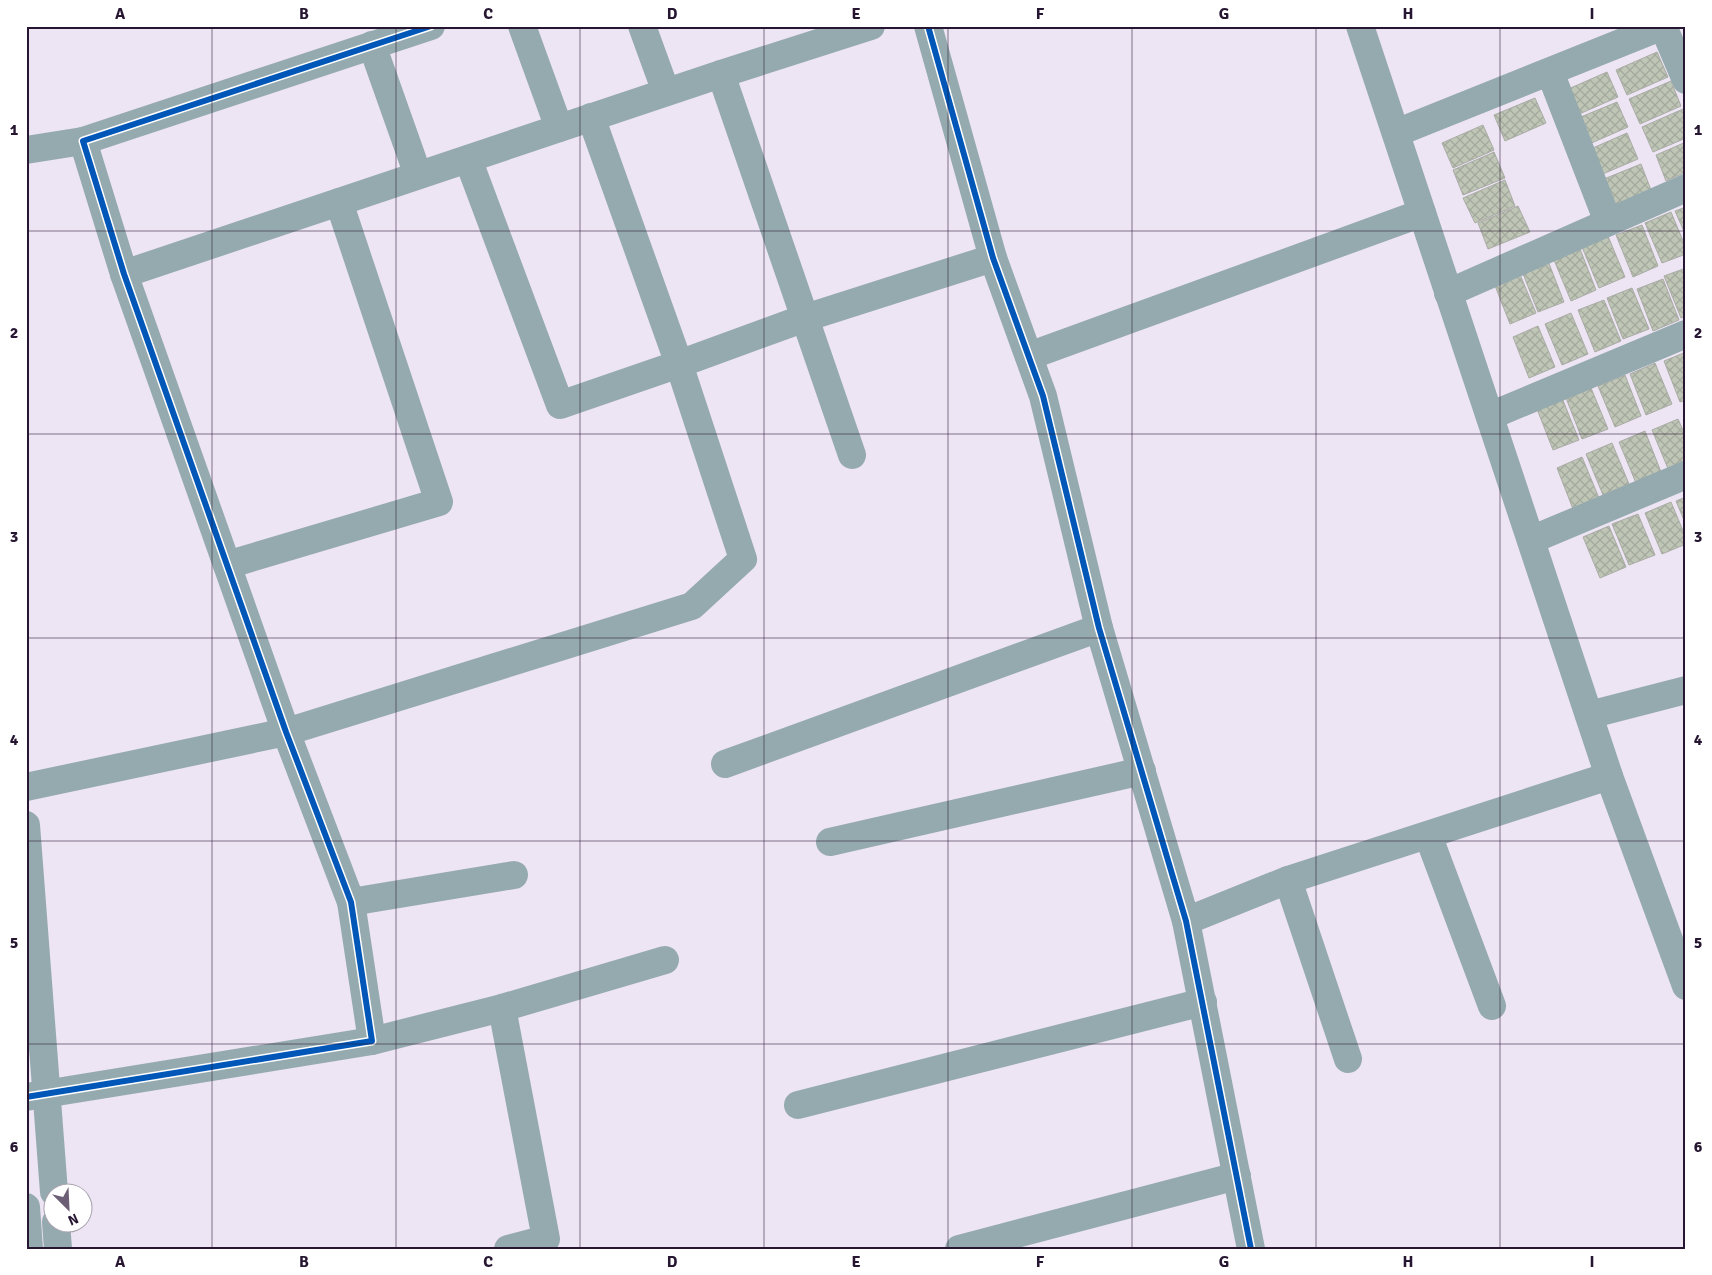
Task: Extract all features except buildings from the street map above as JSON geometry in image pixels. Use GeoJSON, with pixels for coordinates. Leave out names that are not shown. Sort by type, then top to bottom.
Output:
{"type":"FeatureCollection","features":[{"type":"Feature","properties":{"kind":"street"},"geometry":{"type":"LineString","coordinates":[[26,150],[83,141],[431,26]]}},
{"type":"Feature","properties":{"kind":"street"},"geometry":{"type":"LineString","coordinates":[[522,26],[560,128]]}},
{"type":"Feature","properties":{"kind":"street"},"geometry":{"type":"LineString","coordinates":[[642,26],[666,92]]}},
{"type":"Feature","properties":{"kind":"street"},"geometry":{"type":"LineString","coordinates":[[124,274],[720,74],[871,26]]}},
{"type":"Feature","properties":{"kind":"street"},"geometry":{"type":"LineString","coordinates":[[928,26],[993,258],[1043,396],[1099,628],[1186,921],[1250,1249]]}},
{"type":"Feature","properties":{"kind":"street"},"geometry":{"type":"LineString","coordinates":[[1360,26],[1609,776],[1686,986]]}},
{"type":"Feature","properties":{"kind":"street"},"geometry":{"type":"LineString","coordinates":[[1396,133],[1663,26],[1686,80]]}},
{"type":"Feature","properties":{"kind":"street"},"geometry":{"type":"LineString","coordinates":[[372,45],[418,175]]}},
{"type":"Feature","properties":{"kind":"street"},"geometry":{"type":"LineString","coordinates":[[1550,72],[1608,222]]}},
{"type":"Feature","properties":{"kind":"street"},"geometry":{"type":"LineString","coordinates":[[720,74],[852,455]]}},
{"type":"Feature","properties":{"kind":"street"},"geometry":{"type":"LineString","coordinates":[[26,787],[286,732],[692,606],[742,559],[679,364],[591,117]]}},
{"type":"Feature","properties":{"kind":"street"},"geometry":{"type":"LineString","coordinates":[[83,141],[124,274],[226,565],[286,732],[351,902],[372,1041]]}},
{"type":"Feature","properties":{"kind":"street"},"geometry":{"type":"LineString","coordinates":[[468,158],[560,405],[805,318],[993,258]]}},
{"type":"Feature","properties":{"kind":"street"},"geometry":{"type":"LineString","coordinates":[[1448,293],[1686,188]]}},
{"type":"Feature","properties":{"kind":"street"},"geometry":{"type":"LineString","coordinates":[[226,565],[439,502],[340,202]]}},
{"type":"Feature","properties":{"kind":"street"},"geometry":{"type":"LineString","coordinates":[[1028,356],[1422,213]]}},
{"type":"Feature","properties":{"kind":"street"},"geometry":{"type":"LineString","coordinates":[[1490,416],[1686,334]]}},
{"type":"Feature","properties":{"kind":"street"},"geometry":{"type":"LineString","coordinates":[[1531,540],[1686,475]]}},
{"type":"Feature","properties":{"kind":"street"},"geometry":{"type":"LineString","coordinates":[[725,764],[1099,628]]}},
{"type":"Feature","properties":{"kind":"street"},"geometry":{"type":"LineString","coordinates":[[1589,715],[1686,690]]}},
{"type":"Feature","properties":{"kind":"street"},"geometry":{"type":"LineString","coordinates":[[830,842],[1142,771]]}},
{"type":"Feature","properties":{"kind":"street"},"geometry":{"type":"LineString","coordinates":[[1186,921],[1288,880],[1609,776]]}},
{"type":"Feature","properties":{"kind":"street"},"geometry":{"type":"LineString","coordinates":[[26,825],[36,1095],[52,1182]]}},
{"type":"Feature","properties":{"kind":"street"},"geometry":{"type":"LineString","coordinates":[[1428,835],[1492,1006]]}},
{"type":"Feature","properties":{"kind":"street"},"geometry":{"type":"LineString","coordinates":[[351,902],[514,875]]}},
{"type":"Feature","properties":{"kind":"street"},"geometry":{"type":"LineString","coordinates":[[1288,880],[1348,1059]]}},
{"type":"Feature","properties":{"kind":"street"},"geometry":{"type":"LineString","coordinates":[[36,1095],[372,1041],[502,1008],[665,960]]}},
{"type":"Feature","properties":{"kind":"street"},"geometry":{"type":"LineString","coordinates":[[798,1106],[1203,1002]]}},
{"type":"Feature","properties":{"kind":"street"},"geometry":{"type":"LineString","coordinates":[[502,1008],[547,1244],[508,1249]]}},
{"type":"Feature","properties":{"kind":"street"},"geometry":{"type":"LineString","coordinates":[[959,1249],[1237,1176]]}},
{"type":"Feature","properties":{"kind":"street"},"geometry":{"type":"LineString","coordinates":[[26,1207],[28,1248]]}},
{"type":"Feature","properties":{"kind":"street"},"geometry":{"type":"LineString","coordinates":[[57,1232],[58,1249]]}},
{"type":"Feature","properties":{"kind":"cycle path"},"geometry":{"type":"LineString","coordinates":[[26,1097],[372,1041],[351,902],[286,732],[124,274],[83,141],[431,26]]}},
{"type":"Feature","properties":{"kind":"cycle path"},"geometry":{"type":"LineString","coordinates":[[928,26],[993,258],[1043,396],[1099,628],[1186,921],[1251,1249]]}}]}
